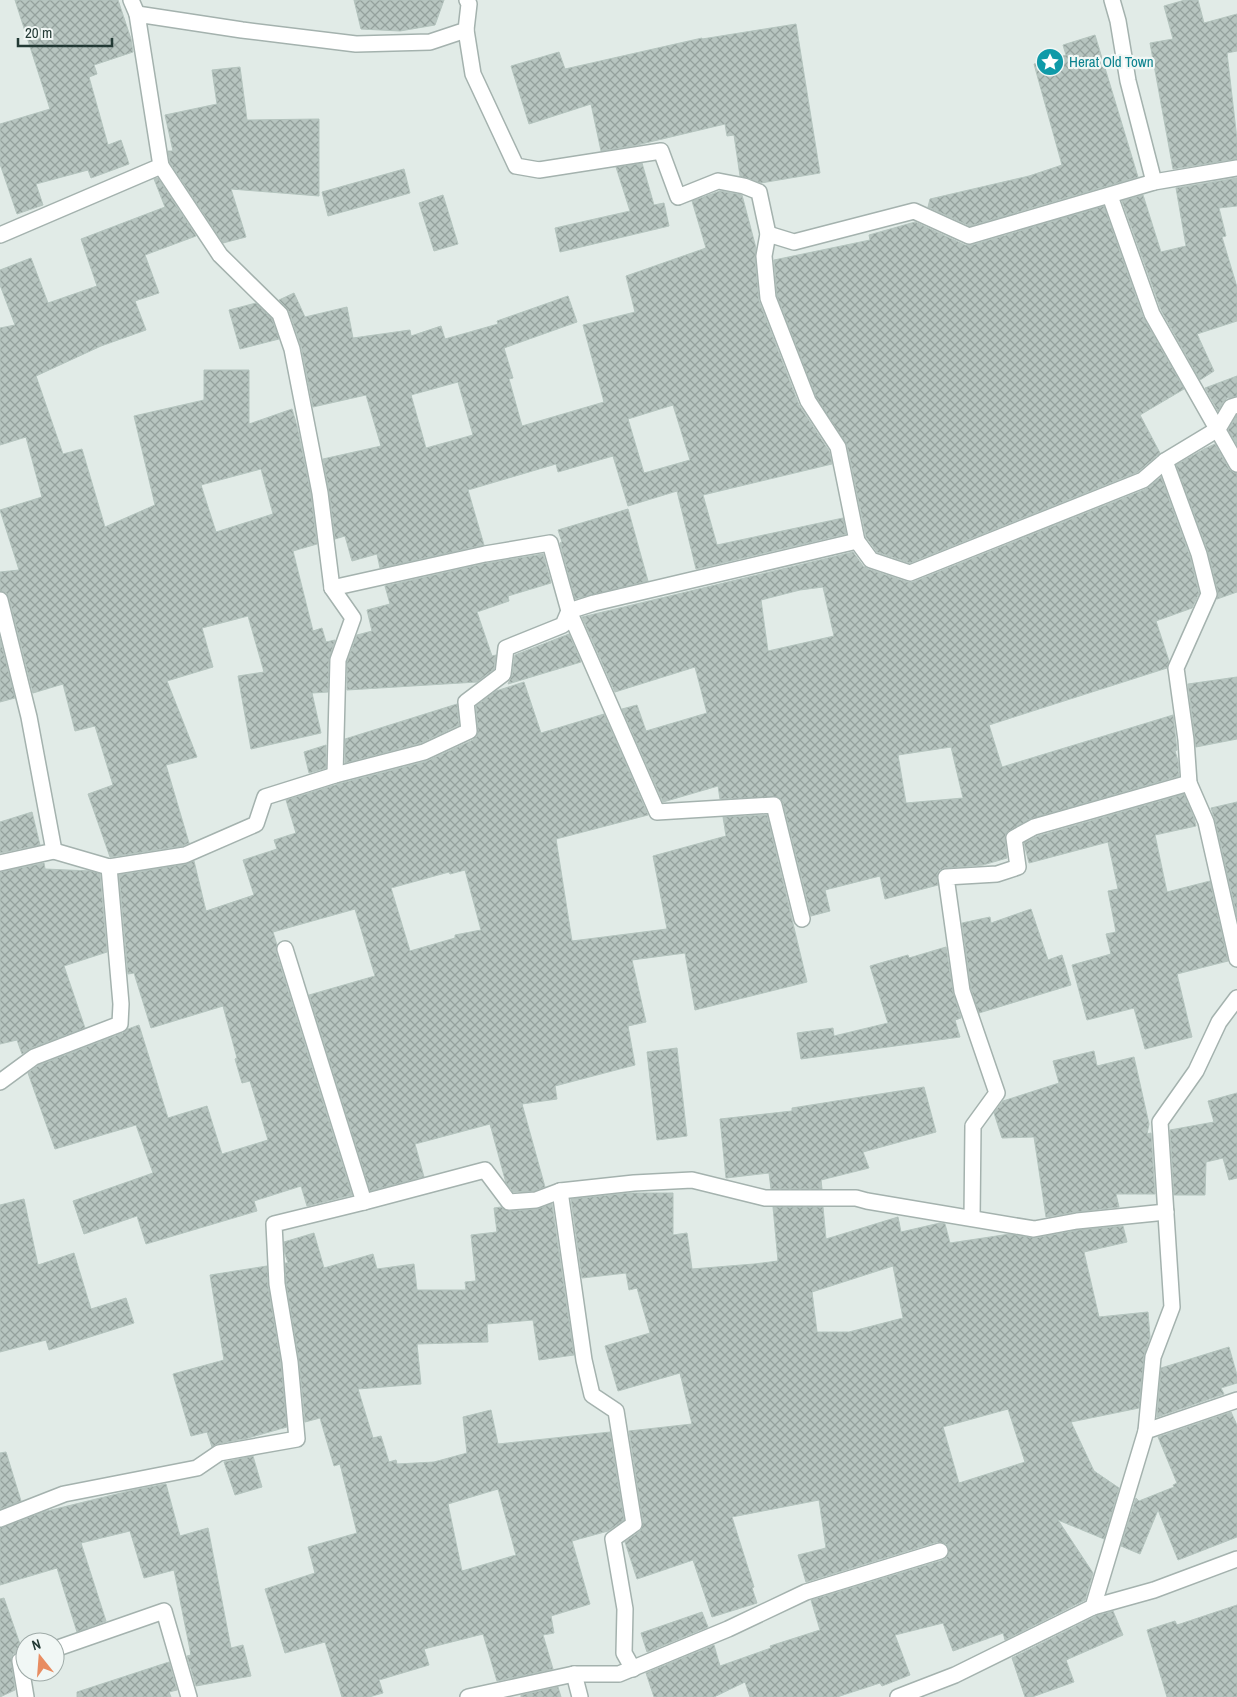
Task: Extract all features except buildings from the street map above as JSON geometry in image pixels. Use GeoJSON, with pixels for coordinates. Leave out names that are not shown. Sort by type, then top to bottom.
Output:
{"type":"FeatureCollection","features":[{"type":"Feature","properties":{"kind":"street"},"geometry":{"type":"LineString","coordinates":[[131,0],[138,14],[161,166],[220,255],[280,314],[292,349],[320,493],[332,588],[353,618],[338,660],[335,775]]}},
{"type":"Feature","properties":{"kind":"street"},"geometry":{"type":"LineString","coordinates":[[467,0],[469,4],[466,30],[473,74],[516,166],[539,170],[661,151],[678,197],[718,181],[744,186],[759,192],[768,234],[764,256],[768,298],[808,400],[838,447],[857,541],[871,560],[910,573],[1143,480],[1165,460],[1218,429],[1231,407],[1237,405]]}},
{"type":"Feature","properties":{"kind":"street"},"geometry":{"type":"LineString","coordinates":[[1112,0],[1118,21],[1128,81],[1154,182]]}},
{"type":"Feature","properties":{"kind":"street"},"geometry":{"type":"LineString","coordinates":[[138,14],[242,30],[356,44],[430,42],[466,30]]}},
{"type":"Feature","properties":{"kind":"street"},"geometry":{"type":"LineString","coordinates":[[0,235],[161,166]]}},
{"type":"Feature","properties":{"kind":"street"},"geometry":{"type":"LineString","coordinates":[[768,234],[794,242],[914,211],[969,236],[1154,182],[1237,168]]}},
{"type":"Feature","properties":{"kind":"street"},"geometry":{"type":"LineString","coordinates":[[1110,196],[1152,314],[1237,464]]}},
{"type":"Feature","properties":{"kind":"street"},"geometry":{"type":"LineString","coordinates":[[1165,460],[1199,554],[1208,594],[1176,668],[1186,740],[1189,783],[1206,822],[1237,959]]}},
{"type":"Feature","properties":{"kind":"street"},"geometry":{"type":"LineString","coordinates":[[0,863],[54,851],[109,868],[186,856],[256,824],[265,796],[335,775],[424,752],[469,731],[466,702],[503,674],[506,648],[563,625],[569,611],[594,603],[857,541]]}},
{"type":"Feature","properties":{"kind":"street"},"geometry":{"type":"LineString","coordinates":[[332,588],[485,554],[550,543],[569,611],[657,812],[774,805],[802,919]]}},
{"type":"Feature","properties":{"kind":"street"},"geometry":{"type":"LineString","coordinates":[[0,600],[29,717],[54,851]]}},
{"type":"Feature","properties":{"kind":"street"},"geometry":{"type":"LineString","coordinates":[[972,1218],[973,1126],[996,1093],[962,991],[946,877],[997,874],[1018,867],[1014,838],[1034,827],[1189,783]]}},
{"type":"Feature","properties":{"kind":"street"},"geometry":{"type":"LineString","coordinates":[[0,1082],[34,1057],[120,1024],[121,1004],[109,868]]}},
{"type":"Feature","properties":{"kind":"street"},"geometry":{"type":"LineString","coordinates":[[285,949],[364,1202]]}},
{"type":"Feature","properties":{"kind":"street"},"geometry":{"type":"LineString","coordinates":[[1094,1607],[1146,1431],[1153,1357],[1172,1307],[1160,1122],[1196,1072],[1219,1022],[1237,998]]}},
{"type":"Feature","properties":{"kind":"street"},"geometry":{"type":"LineString","coordinates":[[0,1519],[64,1494],[197,1468],[219,1453],[297,1439],[290,1362],[277,1284],[274,1224],[486,1170],[509,1202],[536,1200],[560,1191],[634,1183],[692,1180],[764,1198],[856,1198],[1034,1229],[1077,1221],[1166,1212]]}},
{"type":"Feature","properties":{"kind":"street"},"geometry":{"type":"LineString","coordinates":[[560,1191],[584,1360],[592,1395],[616,1411],[634,1524],[613,1539],[625,1608],[624,1653],[633,1669]]}},
{"type":"Feature","properties":{"kind":"street"},"geometry":{"type":"LineString","coordinates":[[1146,1431],[1237,1400]]}},
{"type":"Feature","properties":{"kind":"street"},"geometry":{"type":"LineString","coordinates":[[468,1697],[574,1674],[619,1674],[728,1629],[806,1592],[940,1551]]}},
{"type":"Feature","properties":{"kind":"street"},"geometry":{"type":"LineString","coordinates":[[898,1697],[955,1675],[1094,1607],[1154,1590],[1237,1559]]}},
{"type":"Feature","properties":{"kind":"street"},"geometry":{"type":"LineString","coordinates":[[65,1646],[164,1611],[189,1697]]}},
{"type":"Feature","properties":{"kind":"street"},"geometry":{"type":"LineString","coordinates":[[574,1674],[580,1697]]}},
{"type":"Feature","properties":{"kind":"street"},"geometry":{"type":"LineString","coordinates":[[24,1682],[26,1697]]}},
{"type":"Feature","properties":{"kind":"place","name":"Herat Old Town"},"geometry":{"type":"Point","coordinates":[1050,62]}}]}
